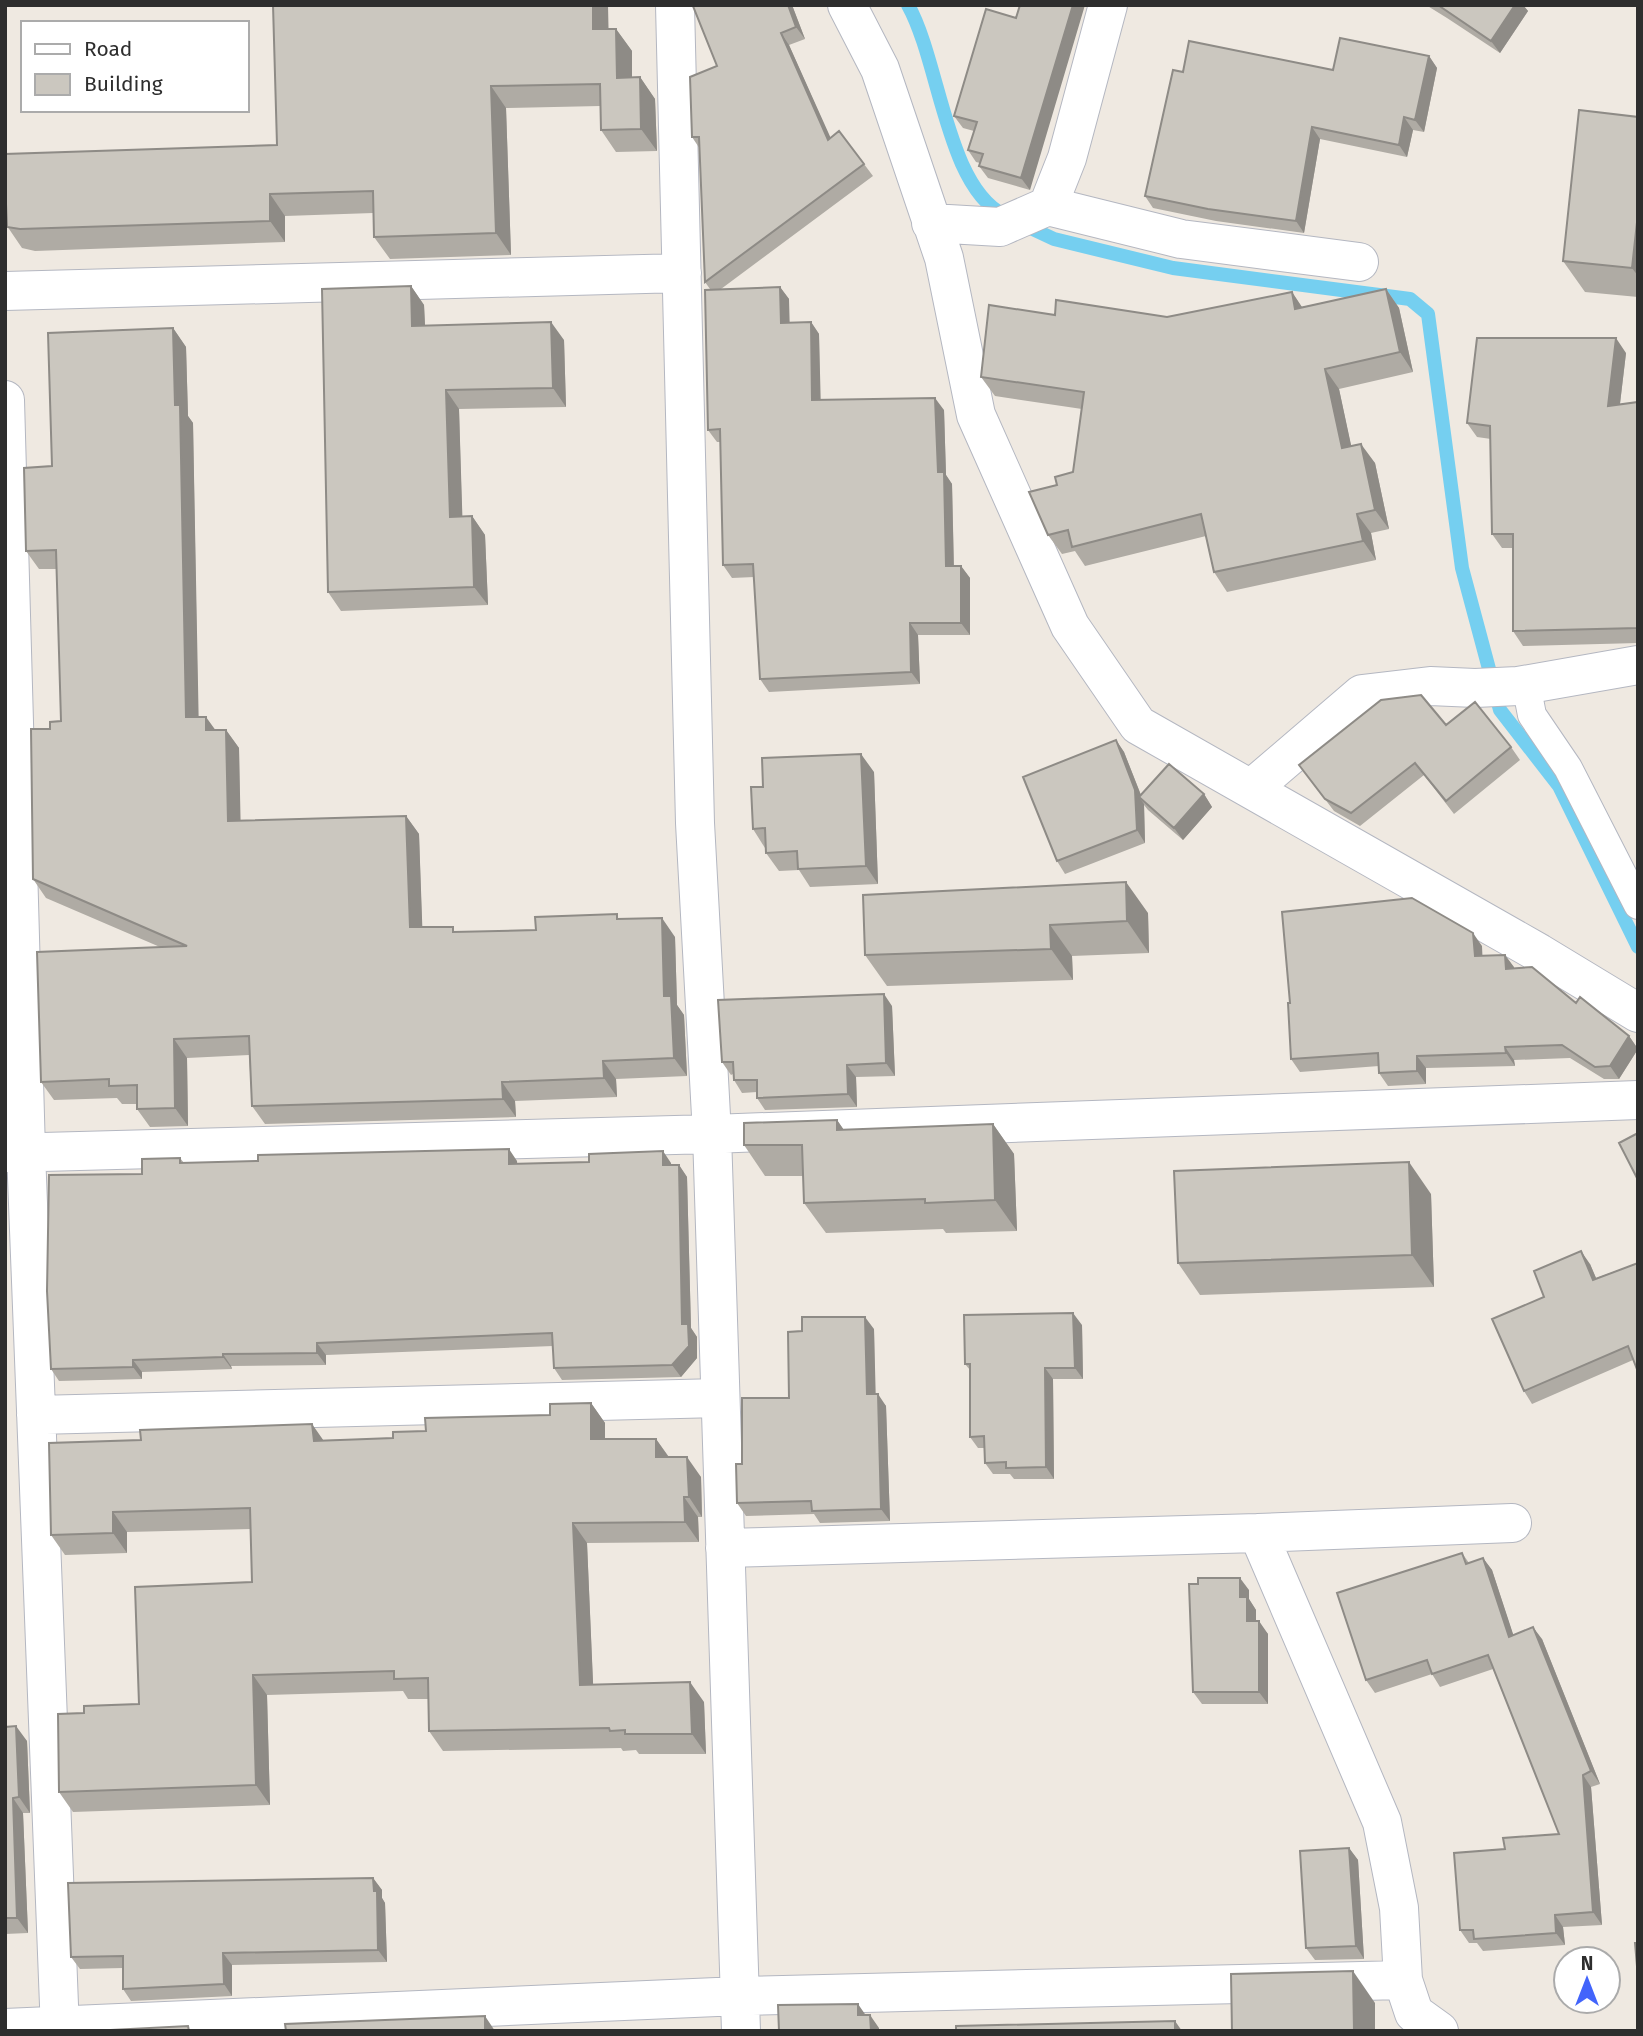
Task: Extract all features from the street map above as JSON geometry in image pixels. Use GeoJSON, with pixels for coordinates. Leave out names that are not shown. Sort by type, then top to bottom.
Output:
{"type":"FeatureCollection","features":[{"type":"Feature","properties":{"kind":"street"},"geometry":{"type":"LineString","coordinates":[[675,5],[695,823],[712,1134],[740,2013]]}},
{"type":"Feature","properties":{"kind":"street"},"geometry":{"type":"LineString","coordinates":[[847,5],[880,69],[943,258],[976,415],[1070,626],[1138,725],[1638,1013]]}},
{"type":"Feature","properties":{"kind":"street"},"geometry":{"type":"LineString","coordinates":[[1027,215],[1067,158],[1108,5]]}},
{"type":"Feature","properties":{"kind":"street"},"geometry":{"type":"LineString","coordinates":[[931,223],[1027,215],[1181,239],[1359,262]]}},
{"type":"Feature","properties":{"kind":"street"},"geometry":{"type":"LineString","coordinates":[[5,291],[682,273]]}},
{"type":"Feature","properties":{"kind":"street"},"geometry":{"type":"LineString","coordinates":[[5,400],[15,1152],[36,1415],[60,2029]]}},
{"type":"Feature","properties":{"kind":"street"},"geometry":{"type":"LineString","coordinates":[[1251,789],[1362,694],[1430,686],[1475,688],[1522,685],[1638,665]]}},
{"type":"Feature","properties":{"kind":"street"},"geometry":{"type":"LineString","coordinates":[[15,1152],[712,1134],[1638,1100]]}},
{"type":"Feature","properties":{"kind":"street"},"geometry":{"type":"LineString","coordinates":[[36,1415],[720,1398]]}},
{"type":"Feature","properties":{"kind":"street"},"geometry":{"type":"LineString","coordinates":[[725,1548],[1512,1523]]}},
{"type":"Feature","properties":{"kind":"street"},"geometry":{"type":"LineString","coordinates":[[1258,1533],[1382,1822],[1399,1908],[1403,1980],[1414,2013],[1439,2031]]}},
{"type":"Feature","properties":{"kind":"street"},"geometry":{"type":"LineString","coordinates":[[5,2028],[60,2029],[740,2013],[1403,1980]]}},
{"type":"Feature","properties":{"kind":"lane"},"geometry":{"type":"LineString","coordinates":[[1522,685],[1532,715],[1568,768],[1638,905]]}},
{"type":"Feature","properties":{"kind":"building"},"geometry":{"type":"Polygon","coordinates":[[[273,5],[593,5],[593,29],[616,29],[617,78],[640,77],[641,129],[601,130],[600,84],[491,86],[496,233],[374,237],[373,191],[270,194],[270,221],[20,229],[7,227],[5,154],[277,145],[273,5]]]}},
{"type":"Feature","properties":{"kind":"building"},"geometry":{"type":"Polygon","coordinates":[[[788,5],[796,27],[781,33],[828,140],[839,131],[864,164],[705,282],[699,137],[692,137],[690,77],[717,66],[693,6],[788,5]]]}},
{"type":"Feature","properties":{"kind":"building"},"geometry":{"type":"Polygon","coordinates":[[[1020,5],[1073,5],[1021,178],[979,166],[983,154],[968,150],[977,122],[954,116],[986,9],[1016,18],[1020,5]]]}},
{"type":"Feature","properties":{"kind":"building"},"geometry":{"type":"Polygon","coordinates":[[[1438,5],[1515,5],[1491,41],[1438,5]]]}},
{"type":"Feature","properties":{"kind":"building"},"geometry":{"type":"Polygon","coordinates":[[[1340,38],[1429,56],[1415,120],[1404,117],[1399,145],[1312,127],[1296,221],[1208,209],[1145,196],[1173,70],[1183,72],[1189,41],[1333,70],[1340,38]]]}},
{"type":"Feature","properties":{"kind":"building"},"geometry":{"type":"Polygon","coordinates":[[[1579,110],[1638,117],[1638,213],[1632,268],[1563,261],[1579,110]]]}},
{"type":"Feature","properties":{"kind":"building"},"geometry":{"type":"Polygon","coordinates":[[[411,286],[412,326],[551,322],[553,388],[446,390],[450,517],[472,516],[474,587],[328,592],[322,289],[411,286]]]}},
{"type":"Feature","properties":{"kind":"building"},"geometry":{"type":"Polygon","coordinates":[[[780,287],[781,323],[811,322],[812,400],[935,398],[938,472],[944,472],[946,566],[961,566],[961,623],[910,623],[911,672],[760,679],[753,564],[723,565],[720,429],[708,430],[705,290],[780,287]]]}},
{"type":"Feature","properties":{"kind":"building"},"geometry":{"type":"Polygon","coordinates":[[[1386,289],[1400,352],[1325,369],[1342,448],[1361,444],[1375,510],[1357,514],[1363,541],[1214,572],[1201,514],[1072,547],[1068,530],[1048,535],[1029,492],[1057,485],[1055,477],[1073,472],[1084,392],[981,377],[989,305],[1055,315],[1056,300],[1167,317],[1292,292],[1295,309],[1386,289]]]}},
{"type":"Feature","properties":{"kind":"building"},"geometry":{"type":"Polygon","coordinates":[[[173,328],[175,405],[180,405],[186,717],[206,717],[206,730],[226,730],[228,821],[406,816],[410,927],[453,927],[453,932],[536,930],[535,917],[617,914],[617,919],[662,918],[664,996],[671,996],[674,1058],[603,1061],[604,1078],[502,1082],[503,1099],[252,1106],[249,1036],[174,1039],[175,1108],[137,1109],[137,1085],[109,1086],[109,1079],[41,1082],[37,952],[187,946],[33,879],[31,729],[50,729],[50,722],[61,721],[56,550],[26,551],[24,468],[52,466],[48,333],[173,328]]]}},
{"type":"Feature","properties":{"kind":"building"},"geometry":{"type":"Polygon","coordinates":[[[1477,338],[1616,338],[1608,406],[1638,402],[1638,628],[1513,631],[1513,534],[1492,534],[1490,426],[1467,423],[1477,338]]]}},
{"type":"Feature","properties":{"kind":"building"},"geometry":{"type":"Polygon","coordinates":[[[1421,695],[1446,725],[1475,702],[1511,747],[1446,801],[1415,763],[1351,813],[1325,799],[1299,765],[1381,700],[1421,695]]]}},
{"type":"Feature","properties":{"kind":"building"},"geometry":{"type":"Polygon","coordinates":[[[1116,740],[1135,790],[1137,830],[1057,861],[1023,777],[1116,740]]]}},
{"type":"Feature","properties":{"kind":"building"},"geometry":{"type":"Polygon","coordinates":[[[861,754],[866,866],[798,869],[797,851],[766,853],[765,828],[753,829],[751,787],[763,787],[762,758],[861,754]]]}},
{"type":"Feature","properties":{"kind":"building"},"geometry":{"type":"Polygon","coordinates":[[[1169,764],[1204,794],[1174,828],[1139,797],[1169,764]]]}},
{"type":"Feature","properties":{"kind":"building"},"geometry":{"type":"Polygon","coordinates":[[[1126,882],[1127,921],[1050,925],[1051,949],[865,955],[863,895],[1126,882]]]}},
{"type":"Feature","properties":{"kind":"building"},"geometry":{"type":"Polygon","coordinates":[[[1412,898],[1473,933],[1475,956],[1505,955],[1506,969],[1532,967],[1576,1003],[1580,997],[1629,1036],[1610,1066],[1595,1067],[1562,1045],[1505,1047],[1506,1053],[1417,1056],[1417,1071],[1379,1073],[1378,1053],[1291,1059],[1290,1003],[1282,912],[1412,898]]]}},
{"type":"Feature","properties":{"kind":"building"},"geometry":{"type":"Polygon","coordinates":[[[884,994],[886,1063],[847,1065],[848,1094],[757,1098],[757,1080],[734,1080],[733,1062],[722,1062],[718,1000],[884,994]]]}},
{"type":"Feature","properties":{"kind":"building"},"geometry":{"type":"Polygon","coordinates":[[[837,1120],[837,1130],[993,1124],[995,1200],[804,1203],[802,1145],[744,1145],[744,1123],[837,1120]]]}},
{"type":"Feature","properties":{"kind":"building"},"geometry":{"type":"Polygon","coordinates":[[[1638,1133],[1638,1180],[1619,1143],[1638,1133]]]}},
{"type":"Feature","properties":{"kind":"building"},"geometry":{"type":"Polygon","coordinates":[[[509,1149],[509,1164],[589,1162],[589,1154],[663,1151],[663,1165],[679,1165],[682,1324],[688,1324],[689,1346],[672,1365],[554,1368],[552,1333],[317,1343],[317,1353],[223,1354],[223,1357],[133,1360],[133,1367],[51,1369],[47,1291],[49,1175],[142,1174],[142,1159],[180,1158],[180,1163],[258,1161],[258,1155],[509,1149]]]}},
{"type":"Feature","properties":{"kind":"building"},"geometry":{"type":"Polygon","coordinates":[[[1409,1162],[1412,1255],[1178,1263],[1174,1171],[1409,1162]]]}},
{"type":"Feature","properties":{"kind":"building"},"geometry":{"type":"Polygon","coordinates":[[[1581,1251],[1593,1280],[1638,1263],[1638,1372],[1628,1346],[1524,1391],[1492,1319],[1544,1297],[1534,1271],[1581,1251]]]}},
{"type":"Feature","properties":{"kind":"building"},"geometry":{"type":"Polygon","coordinates":[[[1073,1313],[1075,1368],[1045,1368],[1046,1467],[1006,1468],[1006,1462],[985,1463],[984,1436],[970,1437],[970,1364],[965,1364],[964,1315],[1073,1313]]]}},
{"type":"Feature","properties":{"kind":"building"},"geometry":{"type":"Polygon","coordinates":[[[802,1317],[865,1317],[867,1394],[878,1394],[881,1509],[812,1511],[811,1501],[737,1503],[736,1464],[742,1464],[742,1398],[789,1398],[788,1332],[802,1331],[802,1317]]]}},
{"type":"Feature","properties":{"kind":"building"},"geometry":{"type":"Polygon","coordinates":[[[591,1403],[591,1439],[656,1439],[656,1457],[687,1457],[689,1497],[684,1497],[685,1522],[573,1523],[580,1685],[690,1682],[692,1734],[625,1734],[625,1730],[610,1731],[609,1728],[429,1731],[428,1678],[394,1679],[394,1671],[253,1675],[256,1785],[59,1792],[58,1714],[84,1713],[84,1706],[139,1704],[135,1587],[252,1582],[250,1508],[113,1512],[113,1533],[51,1535],[49,1443],[141,1440],[140,1430],[312,1424],[314,1441],[393,1438],[393,1432],[426,1431],[425,1418],[550,1415],[550,1404],[591,1403]]]}},
{"type":"Feature","properties":{"kind":"building"},"geometry":{"type":"Polygon","coordinates":[[[1462,1553],[1466,1564],[1483,1558],[1509,1637],[1533,1627],[1591,1771],[1583,1775],[1593,1912],[1555,1915],[1556,1933],[1474,1939],[1473,1930],[1460,1930],[1454,1853],[1505,1849],[1503,1838],[1559,1834],[1488,1655],[1432,1674],[1427,1660],[1366,1680],[1337,1593],[1462,1553]]]}},
{"type":"Feature","properties":{"kind":"building"},"geometry":{"type":"Polygon","coordinates":[[[1198,1578],[1240,1578],[1240,1597],[1247,1597],[1247,1621],[1259,1621],[1259,1692],[1193,1692],[1189,1584],[1198,1584],[1198,1578]]]}},
{"type":"Feature","properties":{"kind":"building"},"geometry":{"type":"Polygon","coordinates":[[[16,1726],[19,1797],[13,1798],[17,1918],[5,1918],[5,1727],[16,1726]]]}},
{"type":"Feature","properties":{"kind":"building"},"geometry":{"type":"Polygon","coordinates":[[[1349,1848],[1356,1946],[1306,1948],[1300,1851],[1349,1848]]]}},
{"type":"Feature","properties":{"kind":"building"},"geometry":{"type":"Polygon","coordinates":[[[373,1878],[374,1891],[377,1891],[378,1950],[223,1953],[224,1984],[123,1989],[123,1956],[71,1957],[68,1883],[373,1878]]]}},
{"type":"Feature","properties":{"kind":"building"},"geometry":{"type":"Polygon","coordinates":[[[1635,1943],[1638,1943],[1638,1978],[1635,1943]]]}},
{"type":"Feature","properties":{"kind":"building"},"geometry":{"type":"Polygon","coordinates":[[[1353,1971],[1354,2031],[1232,2031],[1231,1974],[1353,1971]]]}},
{"type":"Feature","properties":{"kind":"building"},"geometry":{"type":"Polygon","coordinates":[[[858,2004],[858,2015],[870,2015],[871,2031],[779,2031],[778,2005],[858,2004]]]}},
{"type":"Feature","properties":{"kind":"building"},"geometry":{"type":"Polygon","coordinates":[[[485,2016],[485,2031],[286,2031],[285,2024],[485,2016]]]}},
{"type":"Feature","properties":{"kind":"building"},"geometry":{"type":"Polygon","coordinates":[[[1175,2021],[1175,2031],[956,2031],[956,2026],[1175,2021]]]}},
{"type":"Feature","properties":{"kind":"building"},"geometry":{"type":"Polygon","coordinates":[[[188,2026],[189,2031],[91,2031],[188,2026]]]}},
{"type":"Feature","properties":{"kind":"waterway"},"geometry":{"type":"LineString","coordinates":[[908,5],[919,29],[946,120],[969,178],[985,200],[1004,215]]}},
{"type":"Feature","properties":{"kind":"waterway"},"geometry":{"type":"LineString","coordinates":[[1022,224],[1054,239],[1173,268],[1410,299],[1428,314],[1462,568],[1500,710],[1559,786],[1638,947]]}}]}
